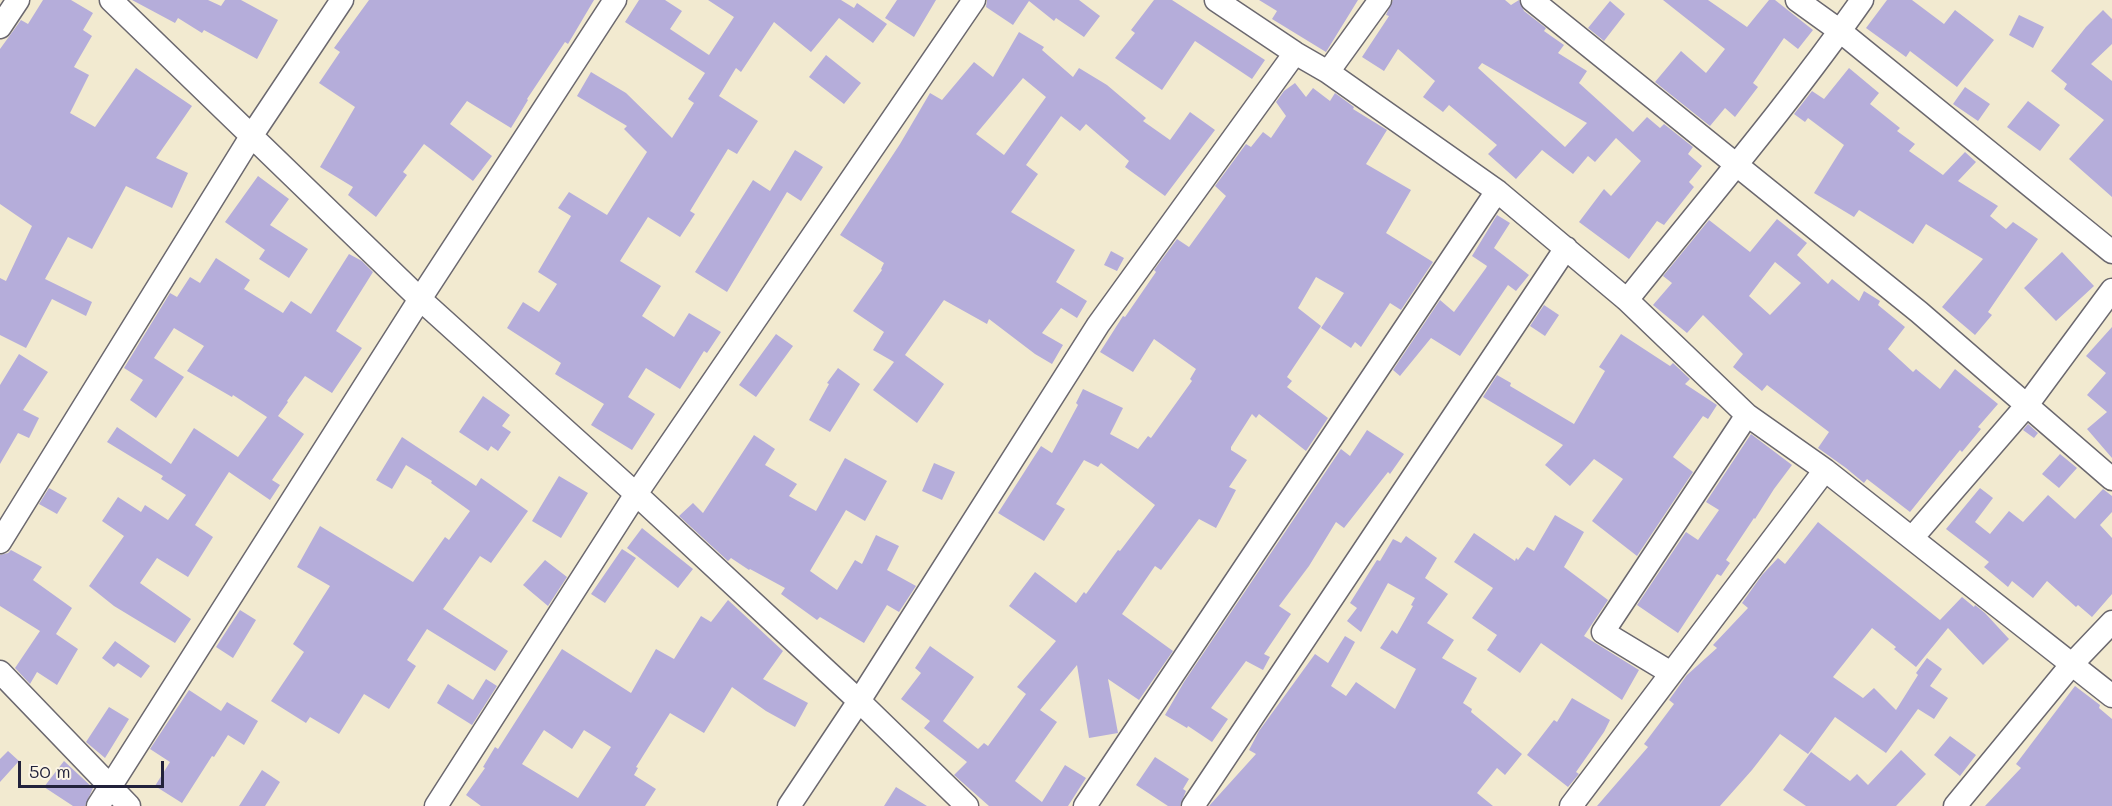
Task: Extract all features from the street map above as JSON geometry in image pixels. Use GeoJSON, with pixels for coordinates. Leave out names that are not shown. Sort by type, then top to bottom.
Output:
{"type":"FeatureCollection","features":[{"type":"Feature","properties":{"kind":"street"},"geometry":{"type":"LineString","coordinates":[[0,27],[18,0]]}},
{"type":"Feature","properties":{"kind":"street"},"geometry":{"type":"LineString","coordinates":[[111,0],[420,299],[636,494],[859,701],[967,806]]}},
{"type":"Feature","properties":{"kind":"street"},"geometry":{"type":"LineString","coordinates":[[0,542],[252,135],[342,0]]}},
{"type":"Feature","properties":{"kind":"street"},"geometry":{"type":"LineString","coordinates":[[98,806],[420,299],[615,0]]}},
{"type":"Feature","properties":{"kind":"street"},"geometry":{"type":"LineString","coordinates":[[436,806],[636,494],[974,0]]}},
{"type":"Feature","properties":{"kind":"street"},"geometry":{"type":"LineString","coordinates":[[1216,0],[1295,53],[1328,72],[1497,191],[1627,300],[1747,415],[1825,470],[2112,696]]}},
{"type":"Feature","properties":{"kind":"street"},"geometry":{"type":"LineString","coordinates":[[1328,72],[1380,0]]}},
{"type":"Feature","properties":{"kind":"street"},"geometry":{"type":"LineString","coordinates":[[1532,0],[1919,312],[2112,479]]}},
{"type":"Feature","properties":{"kind":"street"},"geometry":{"type":"LineString","coordinates":[[1797,0],[1840,32],[2112,252]]}},
{"type":"Feature","properties":{"kind":"street"},"geometry":{"type":"LineString","coordinates":[[1627,300],[1737,164],[1840,32],[1862,0]]}},
{"type":"Feature","properties":{"kind":"street"},"geometry":{"type":"LineString","coordinates":[[789,806],[859,701],[1098,326],[1295,53]]}},
{"type":"Feature","properties":{"kind":"street"},"geometry":{"type":"LineString","coordinates":[[1085,806],[1497,191]]}},
{"type":"Feature","properties":{"kind":"street"},"geometry":{"type":"LineString","coordinates":[[1192,806],[1566,248]]}},
{"type":"Feature","properties":{"kind":"street"},"geometry":{"type":"LineString","coordinates":[[1912,538],[2027,405],[2112,290]]}},
{"type":"Feature","properties":{"kind":"street"},"geometry":{"type":"LineString","coordinates":[[1671,673],[1603,632],[1747,415]]}},
{"type":"Feature","properties":{"kind":"street"},"geometry":{"type":"LineString","coordinates":[[1571,806],[1825,470]]}},
{"type":"Feature","properties":{"kind":"street"},"geometry":{"type":"LineString","coordinates":[[1955,806],[2072,664],[2112,622]]}},
{"type":"Feature","properties":{"kind":"street"},"geometry":{"type":"LineString","coordinates":[[0,672],[129,806]]}},
{"type":"Feature","properties":{"kind":"building"},"geometry":{"type":"Polygon","coordinates":[[[43,0],[71,0],[93,13],[83,30],[92,36],[74,67],[89,75],[70,113],[95,127],[136,68],[192,106],[156,158],[188,173],[172,208],[126,186],[92,249],[68,237],[45,279],[92,302],[86,316],[52,299],[26,348],[0,335],[0,278],[6,281],[32,226],[0,204],[0,49],[21,20],[28,24],[43,0]]]}},
{"type":"Feature","properties":{"kind":"building"},"geometry":{"type":"Polygon","coordinates":[[[132,0],[208,0],[221,6],[225,0],[241,0],[278,20],[257,59],[204,30],[202,33],[178,18],[175,23],[132,0]]]}},
{"type":"Feature","properties":{"kind":"building"},"geometry":{"type":"Polygon","coordinates":[[[369,0],[594,0],[568,44],[565,42],[527,99],[511,128],[467,101],[450,124],[492,156],[473,181],[424,144],[403,172],[407,175],[376,217],[348,195],[353,187],[320,167],[355,107],[319,83],[340,52],[334,48],[369,0]]]}},
{"type":"Feature","properties":{"kind":"building"},"geometry":{"type":"Polygon","coordinates":[[[639,0],[665,0],[682,11],[670,29],[709,55],[734,17],[708,0],[841,0],[854,8],[857,3],[887,24],[873,43],[839,18],[811,52],[774,22],[741,72],[736,68],[719,96],[758,121],[737,154],[728,149],[690,211],[695,214],[680,237],[648,217],[620,261],[661,286],[642,316],[674,337],[689,313],[721,332],[707,353],[704,351],[680,389],[646,368],[628,397],[655,414],[632,450],[591,425],[604,404],[555,374],[561,363],[507,328],[523,302],[539,312],[557,284],[538,272],[571,216],[558,208],[569,192],[607,215],[647,152],[624,129],[627,126],[577,96],[591,72],[626,93],[672,138],[694,103],[688,99],[705,73],[625,22],[639,0]]]}},
{"type":"Feature","properties":{"kind":"building"},"geometry":{"type":"Polygon","coordinates":[[[897,0],[936,0],[914,37],[885,18],[897,0]]]}},
{"type":"Feature","properties":{"kind":"building"},"geometry":{"type":"Polygon","coordinates":[[[987,0],[1079,0],[1100,16],[1084,37],[1056,18],[1054,21],[1029,1],[1013,25],[986,7],[987,0]]]}},
{"type":"Feature","properties":{"kind":"building"},"geometry":{"type":"Polygon","coordinates":[[[1154,0],[1172,0],[1265,60],[1252,79],[1195,41],[1162,90],[1115,58],[1135,33],[1131,30],[1154,0]]]}},
{"type":"Feature","properties":{"kind":"building"},"geometry":{"type":"Polygon","coordinates":[[[1259,0],[1358,0],[1326,52],[1272,19],[1277,11],[1259,0]]]}},
{"type":"Feature","properties":{"kind":"building"},"geometry":{"type":"Polygon","coordinates":[[[1393,0],[1505,0],[1511,5],[1519,0],[1524,11],[1546,28],[1544,31],[1564,45],[1558,53],[1587,71],[1579,83],[1633,132],[1647,117],[1660,128],[1664,124],[1693,147],[1688,154],[1702,166],[1689,182],[1694,187],[1664,225],[1657,221],[1629,259],[1579,222],[1604,189],[1611,196],[1641,161],[1616,138],[1595,162],[1588,156],[1573,174],[1542,150],[1516,179],[1488,154],[1497,145],[1449,105],[1443,112],[1423,97],[1435,81],[1398,49],[1384,71],[1362,57],[1389,16],[1386,15],[1393,0]],[[1482,63],[1478,68],[1565,147],[1587,123],[1482,63]]]}},
{"type":"Feature","properties":{"kind":"building"},"geometry":{"type":"Polygon","coordinates":[[[1663,0],[1708,0],[1747,27],[1769,0],[1775,0],[1813,30],[1798,49],[1784,38],[1753,83],[1758,87],[1735,117],[1725,108],[1710,126],[1655,82],[1681,51],[1706,73],[1725,49],[1663,0]]]}},
{"type":"Feature","properties":{"kind":"building"},"geometry":{"type":"Polygon","coordinates":[[[1887,0],[1912,0],[1944,24],[1955,10],[1994,40],[1957,87],[1910,51],[1906,57],[1866,28],[1887,0]]]}},
{"type":"Feature","properties":{"kind":"building"},"geometry":{"type":"Polygon","coordinates":[[[1610,1],[1625,14],[1604,41],[1588,28],[1610,1]]]}},
{"type":"Feature","properties":{"kind":"building"},"geometry":{"type":"Polygon","coordinates":[[[2103,10],[2112,19],[2112,44],[2091,64],[2112,81],[2112,197],[2069,159],[2104,120],[2064,89],[2067,84],[2051,71],[2086,27],[2103,10]]]}},
{"type":"Feature","properties":{"kind":"building"},"geometry":{"type":"Polygon","coordinates":[[[2019,15],[2044,27],[2033,48],[2009,35],[2019,15]]]}},
{"type":"Feature","properties":{"kind":"building"},"geometry":{"type":"Polygon","coordinates":[[[1019,32],[1044,47],[1042,50],[1073,77],[1079,68],[1107,85],[1146,118],[1143,121],[1170,140],[1190,112],[1215,130],[1165,196],[1125,167],[1129,161],[1086,124],[1080,131],[1061,116],[1026,165],[1038,174],[1011,212],[1075,250],[1056,282],[1087,301],[1077,318],[1061,308],[1042,333],[1063,345],[1052,364],[989,319],[987,324],[944,300],[905,355],[944,384],[917,423],[873,390],[894,362],[873,350],[884,332],[853,311],[882,270],[884,263],[840,235],[900,144],[930,93],[942,100],[974,62],[993,77],[1019,32]],[[1023,78],[976,134],[1004,155],[1046,97],[1023,78]]]}},
{"type":"Feature","properties":{"kind":"building"},"geometry":{"type":"Polygon","coordinates":[[[826,55],[861,83],[844,104],[809,77],[826,55]]]}},
{"type":"Feature","properties":{"kind":"building"},"geometry":{"type":"Polygon","coordinates":[[[1849,68],[1879,93],[1870,104],[1900,128],[1897,131],[1915,144],[1909,151],[1943,175],[1965,152],[1976,162],[1958,181],[1998,206],[1990,216],[2006,229],[2013,222],[2038,239],[1988,312],[1992,315],[1975,335],[1942,307],[1983,259],[1926,224],[1913,244],[1859,210],[1854,217],[1814,193],[1844,145],[1808,118],[1805,122],[1794,114],[1812,91],[1824,99],[1849,68]]]}},
{"type":"Feature","properties":{"kind":"building"},"geometry":{"type":"Polygon","coordinates":[[[1295,83],[1306,97],[1313,88],[1330,101],[1335,93],[1354,107],[1353,109],[1387,130],[1366,164],[1411,190],[1386,233],[1433,262],[1401,310],[1390,303],[1361,347],[1355,342],[1351,348],[1321,328],[1344,293],[1316,277],[1298,308],[1321,326],[1287,377],[1292,381],[1287,387],[1328,418],[1306,451],[1259,414],[1256,418],[1252,414],[1231,447],[1231,450],[1247,460],[1229,487],[1236,490],[1216,528],[1199,519],[1161,570],[1155,566],[1122,614],[1173,651],[1139,700],[1108,679],[1118,733],[1089,738],[1077,665],[1040,710],[1057,722],[1015,781],[1042,802],[1065,765],[1086,778],[1068,806],[989,806],[954,775],[967,762],[924,728],[930,721],[901,699],[921,673],[915,668],[930,646],[974,677],[943,721],[978,749],[984,743],[988,746],[1026,694],[1017,687],[1056,641],[1009,606],[1035,572],[1076,603],[1084,592],[1086,594],[1155,505],[1101,463],[1098,467],[1084,460],[1056,504],[1065,509],[1044,541],[998,513],[1041,446],[1052,453],[1078,405],[1076,403],[1083,389],[1123,408],[1110,434],[1138,449],[1148,436],[1151,438],[1192,381],[1190,379],[1196,369],[1154,339],[1133,372],[1100,352],[1177,239],[1189,247],[1226,196],[1215,186],[1246,144],[1251,147],[1263,132],[1271,138],[1286,116],[1276,102],[1284,91],[1295,83]]]}},
{"type":"Feature","properties":{"kind":"building"},"geometry":{"type":"Polygon","coordinates":[[[1965,87],[1990,104],[1978,121],[1953,104],[1965,87]]]}},
{"type":"Feature","properties":{"kind":"building"},"geometry":{"type":"Polygon","coordinates":[[[2028,101],[2060,125],[2040,151],[2007,127],[2028,101]]]}},
{"type":"Feature","properties":{"kind":"building"},"geometry":{"type":"Polygon","coordinates":[[[795,150],[823,167],[801,201],[787,192],[727,292],[695,272],[753,180],[770,191],[795,150]]]}},
{"type":"Feature","properties":{"kind":"building"},"geometry":{"type":"Polygon","coordinates":[[[258,176],[289,199],[270,225],[308,249],[289,278],[259,259],[265,250],[225,222],[258,176]]]}},
{"type":"Feature","properties":{"kind":"building"},"geometry":{"type":"Polygon","coordinates":[[[1497,215],[1510,223],[1494,248],[1529,275],[1516,291],[1508,285],[1460,356],[1431,338],[1400,376],[1393,370],[1440,300],[1454,312],[1486,268],[1487,266],[1472,256],[1497,215]]]}},
{"type":"Feature","properties":{"kind":"building"},"geometry":{"type":"Polygon","coordinates":[[[1777,219],[1807,243],[1797,255],[1828,284],[1832,279],[1859,301],[1864,291],[1880,301],[1878,305],[1905,327],[1888,349],[1913,372],[1916,369],[1940,389],[1955,369],[1998,404],[1978,427],[1981,429],[1962,452],[1960,450],[1910,512],[1867,479],[1864,483],[1818,448],[1829,432],[1767,385],[1762,391],[1733,367],[1743,354],[1703,315],[1687,333],[1653,305],[1672,283],[1663,276],[1709,220],[1750,252],[1777,219]],[[1775,262],[1749,296],[1770,315],[1801,283],[1775,262]]]}},
{"type":"Feature","properties":{"kind":"building"},"geometry":{"type":"Polygon","coordinates":[[[1111,251],[1124,258],[1117,271],[1104,265],[1111,251]]]}},
{"type":"Feature","properties":{"kind":"building"},"geometry":{"type":"Polygon","coordinates":[[[2062,252],[2094,286],[2056,321],[2024,288],[2062,252]]]}},
{"type":"Feature","properties":{"kind":"building"},"geometry":{"type":"Polygon","coordinates":[[[349,254],[362,261],[373,272],[336,331],[362,348],[332,393],[305,376],[278,416],[304,434],[272,480],[280,485],[270,500],[229,472],[195,525],[213,537],[188,577],[157,558],[140,583],[191,619],[175,643],[114,606],[89,586],[124,536],[102,521],[118,497],[141,512],[145,505],[168,520],[186,495],[161,479],[163,476],[107,442],[117,427],[171,464],[194,428],[238,457],[267,417],[233,395],[232,397],[187,371],[204,346],[174,328],[154,358],[184,377],[156,418],[130,400],[143,380],[124,368],[170,293],[177,297],[190,277],[200,283],[216,258],[250,280],[244,289],[283,313],[291,301],[311,314],[349,254]]]}},
{"type":"Feature","properties":{"kind":"building"},"geometry":{"type":"Polygon","coordinates":[[[1544,305],[1559,315],[1545,336],[1530,326],[1544,305]]]}},
{"type":"Feature","properties":{"kind":"building"},"geometry":{"type":"Polygon","coordinates":[[[2112,327],[2112,458],[2087,429],[2107,412],[2087,395],[2106,373],[2086,356],[2112,327]]]}},
{"type":"Feature","properties":{"kind":"building"},"geometry":{"type":"Polygon","coordinates":[[[776,334],[793,346],[756,397],[739,385],[776,334]]]}},
{"type":"Feature","properties":{"kind":"building"},"geometry":{"type":"Polygon","coordinates":[[[1621,334],[1670,366],[1673,363],[1690,379],[1685,384],[1717,405],[1708,419],[1703,416],[1673,457],[1693,472],[1637,556],[1592,521],[1623,479],[1594,459],[1570,486],[1545,465],[1563,445],[1483,397],[1497,375],[1511,383],[1510,386],[1574,424],[1605,371],[1599,367],[1621,334]]]}},
{"type":"Feature","properties":{"kind":"building"},"geometry":{"type":"Polygon","coordinates":[[[19,354],[48,372],[23,410],[39,418],[29,438],[18,433],[0,464],[0,385],[19,354]]]}},
{"type":"Feature","properties":{"kind":"building"},"geometry":{"type":"Polygon","coordinates":[[[838,368],[860,384],[830,432],[809,420],[829,384],[827,383],[838,368]]]}},
{"type":"Feature","properties":{"kind":"building"},"geometry":{"type":"Polygon","coordinates":[[[483,396],[510,415],[502,426],[511,432],[498,451],[491,446],[488,451],[459,432],[483,396]]]}},
{"type":"Feature","properties":{"kind":"building"},"geometry":{"type":"Polygon","coordinates":[[[2028,424],[2038,433],[2034,438],[2023,430],[2028,424]]]}},
{"type":"Feature","properties":{"kind":"building"},"geometry":{"type":"Polygon","coordinates":[[[1367,430],[1404,454],[1344,528],[1336,522],[1309,566],[1279,606],[1291,614],[1264,654],[1270,657],[1263,670],[1246,661],[1211,708],[1228,719],[1212,742],[1188,726],[1187,728],[1165,715],[1184,682],[1341,449],[1350,456],[1367,430]]]}},
{"type":"Feature","properties":{"kind":"building"},"geometry":{"type":"Polygon","coordinates":[[[1751,434],[1792,465],[1726,560],[1730,563],[1721,576],[1717,574],[1678,633],[1637,605],[1686,532],[1698,540],[1719,510],[1706,502],[1751,434]]]}},
{"type":"Feature","properties":{"kind":"building"},"geometry":{"type":"Polygon","coordinates":[[[754,435],[775,449],[765,465],[797,484],[789,496],[816,511],[845,458],[887,481],[865,521],[846,510],[810,571],[837,590],[855,560],[862,564],[876,535],[899,546],[887,570],[916,586],[899,612],[887,605],[864,643],[820,617],[817,620],[781,594],[785,588],[731,558],[728,561],[679,516],[693,503],[703,513],[754,435]]]}},
{"type":"Feature","properties":{"kind":"building"},"geometry":{"type":"Polygon","coordinates":[[[402,437],[476,486],[481,478],[528,511],[491,563],[480,556],[443,609],[508,651],[495,671],[427,629],[407,660],[416,666],[389,709],[364,694],[339,734],[310,717],[306,723],[271,701],[304,652],[293,644],[330,586],[297,567],[320,526],[413,582],[445,537],[449,540],[470,511],[431,483],[432,481],[406,465],[392,489],[376,480],[402,437]]]}},
{"type":"Feature","properties":{"kind":"building"},"geometry":{"type":"Polygon","coordinates":[[[2060,454],[2077,468],[2059,488],[2042,474],[2060,454]]]}},
{"type":"Feature","properties":{"kind":"building"},"geometry":{"type":"Polygon","coordinates":[[[934,463],[955,472],[942,500],[922,491],[934,463]]]}},
{"type":"Feature","properties":{"kind":"building"},"geometry":{"type":"Polygon","coordinates":[[[559,476],[588,493],[561,538],[532,521],[559,476]]]}},
{"type":"Feature","properties":{"kind":"building"},"geometry":{"type":"Polygon","coordinates":[[[49,488],[67,498],[57,514],[39,504],[49,488]]]}},
{"type":"Feature","properties":{"kind":"building"},"geometry":{"type":"Polygon","coordinates":[[[1980,488],[1993,498],[1975,522],[1990,534],[2009,511],[2023,522],[2048,495],[2075,519],[2103,489],[2112,496],[2112,512],[2100,525],[2112,538],[2112,594],[2092,617],[2078,605],[2076,607],[2047,581],[2033,598],[2012,581],[2008,587],[1984,567],[1989,562],[1946,529],[1980,488]]]}},
{"type":"Feature","properties":{"kind":"building"},"geometry":{"type":"Polygon","coordinates":[[[1555,515],[1584,532],[1564,567],[1608,600],[1584,636],[1639,670],[1622,700],[1541,643],[1520,673],[1487,650],[1497,635],[1472,618],[1493,588],[1454,562],[1474,533],[1515,561],[1527,547],[1534,551],[1555,515]]]}},
{"type":"Feature","properties":{"kind":"building"},"geometry":{"type":"Polygon","coordinates":[[[1818,522],[1940,620],[1962,597],[1985,613],[2009,639],[1983,665],[1948,628],[1916,667],[1872,628],[1833,677],[1863,698],[1874,688],[1896,710],[1927,658],[1942,669],[1930,686],[1948,698],[1934,719],[1918,709],[1886,753],[1835,717],[1808,754],[1780,734],[1720,806],[1597,806],[1648,747],[1644,744],[1674,704],[1669,700],[1687,675],[1717,648],[1713,645],[1748,608],[1742,603],[1762,575],[1778,558],[1785,564],[1818,522]]]}},
{"type":"Feature","properties":{"kind":"building"},"geometry":{"type":"Polygon","coordinates":[[[642,528],[693,569],[678,588],[627,548],[642,528]]]}},
{"type":"Feature","properties":{"kind":"building"},"geometry":{"type":"Polygon","coordinates":[[[1406,536],[1437,558],[1425,578],[1448,594],[1427,623],[1454,640],[1442,658],[1477,678],[1463,703],[1522,754],[1505,775],[1497,768],[1477,793],[1493,806],[1209,806],[1256,754],[1249,750],[1259,731],[1315,654],[1328,663],[1345,636],[1355,642],[1331,686],[1346,696],[1356,682],[1395,709],[1416,669],[1380,648],[1392,630],[1397,634],[1415,598],[1388,583],[1361,632],[1347,621],[1357,608],[1350,603],[1377,560],[1380,561],[1393,539],[1401,543],[1406,536]]]}},
{"type":"Feature","properties":{"kind":"building"},"geometry":{"type":"Polygon","coordinates":[[[622,549],[636,558],[605,603],[591,594],[622,549]]]}},
{"type":"Feature","properties":{"kind":"building"},"geometry":{"type":"Polygon","coordinates":[[[11,550],[42,567],[33,580],[72,608],[56,634],[78,649],[57,685],[37,672],[30,684],[15,668],[40,631],[0,606],[0,555],[11,550]]]}},
{"type":"Feature","properties":{"kind":"building"},"geometry":{"type":"Polygon","coordinates":[[[545,560],[567,577],[548,606],[523,585],[545,560]]]}},
{"type":"Feature","properties":{"kind":"building"},"geometry":{"type":"Polygon","coordinates":[[[728,600],[783,651],[763,679],[808,703],[795,727],[766,711],[732,687],[704,733],[670,713],[636,767],[638,768],[634,775],[656,789],[645,806],[481,806],[466,795],[485,768],[483,767],[495,747],[498,749],[562,649],[631,693],[656,649],[674,659],[701,616],[711,622],[728,600]],[[544,730],[522,764],[578,798],[611,747],[584,730],[572,749],[544,730]]]}},
{"type":"Feature","properties":{"kind":"building"},"geometry":{"type":"Polygon","coordinates":[[[240,610],[256,620],[233,658],[216,647],[240,610]]]}},
{"type":"Feature","properties":{"kind":"building"},"geometry":{"type":"Polygon","coordinates":[[[115,641],[150,666],[141,678],[118,663],[114,667],[102,658],[115,641]]]}},
{"type":"Feature","properties":{"kind":"building"},"geometry":{"type":"Polygon","coordinates":[[[486,679],[497,686],[472,725],[437,703],[448,684],[473,700],[486,679]]]}},
{"type":"Feature","properties":{"kind":"building"},"geometry":{"type":"Polygon","coordinates":[[[2075,686],[2100,705],[2099,708],[2112,719],[2112,806],[1985,806],[2021,768],[2016,764],[2075,686]]]}},
{"type":"Feature","properties":{"kind":"building"},"geometry":{"type":"Polygon","coordinates":[[[189,690],[221,711],[227,702],[258,721],[244,745],[228,735],[182,803],[155,786],[170,762],[150,749],[189,690]]]}},
{"type":"Feature","properties":{"kind":"building"},"geometry":{"type":"Polygon","coordinates":[[[1572,698],[1610,720],[1576,772],[1579,774],[1568,787],[1527,755],[1554,720],[1557,722],[1572,698]]]}},
{"type":"Feature","properties":{"kind":"building"},"geometry":{"type":"Polygon","coordinates":[[[109,707],[129,719],[105,758],[86,742],[109,707]]]}},
{"type":"Feature","properties":{"kind":"building"},"geometry":{"type":"Polygon","coordinates":[[[1950,736],[1976,755],[1960,776],[1934,755],[1950,736]]]}},
{"type":"Feature","properties":{"kind":"building"},"geometry":{"type":"Polygon","coordinates":[[[1901,750],[1926,774],[1896,806],[1806,806],[1783,790],[1811,752],[1850,781],[1857,774],[1868,785],[1901,750]]]}},
{"type":"Feature","properties":{"kind":"building"},"geometry":{"type":"Polygon","coordinates":[[[8,751],[19,761],[0,782],[0,759],[8,751]]]}},
{"type":"Feature","properties":{"kind":"building"},"geometry":{"type":"Polygon","coordinates":[[[1155,757],[1189,779],[1183,789],[1186,791],[1180,806],[1168,806],[1136,785],[1155,757]]]}},
{"type":"Feature","properties":{"kind":"building"},"geometry":{"type":"Polygon","coordinates":[[[64,761],[93,788],[85,806],[73,806],[44,787],[64,761]]]}},
{"type":"Feature","properties":{"kind":"building"},"geometry":{"type":"Polygon","coordinates":[[[262,770],[280,782],[265,806],[239,806],[262,770]]]}},
{"type":"Feature","properties":{"kind":"building"},"geometry":{"type":"Polygon","coordinates":[[[896,787],[927,806],[884,806],[896,787]]]}}]}
